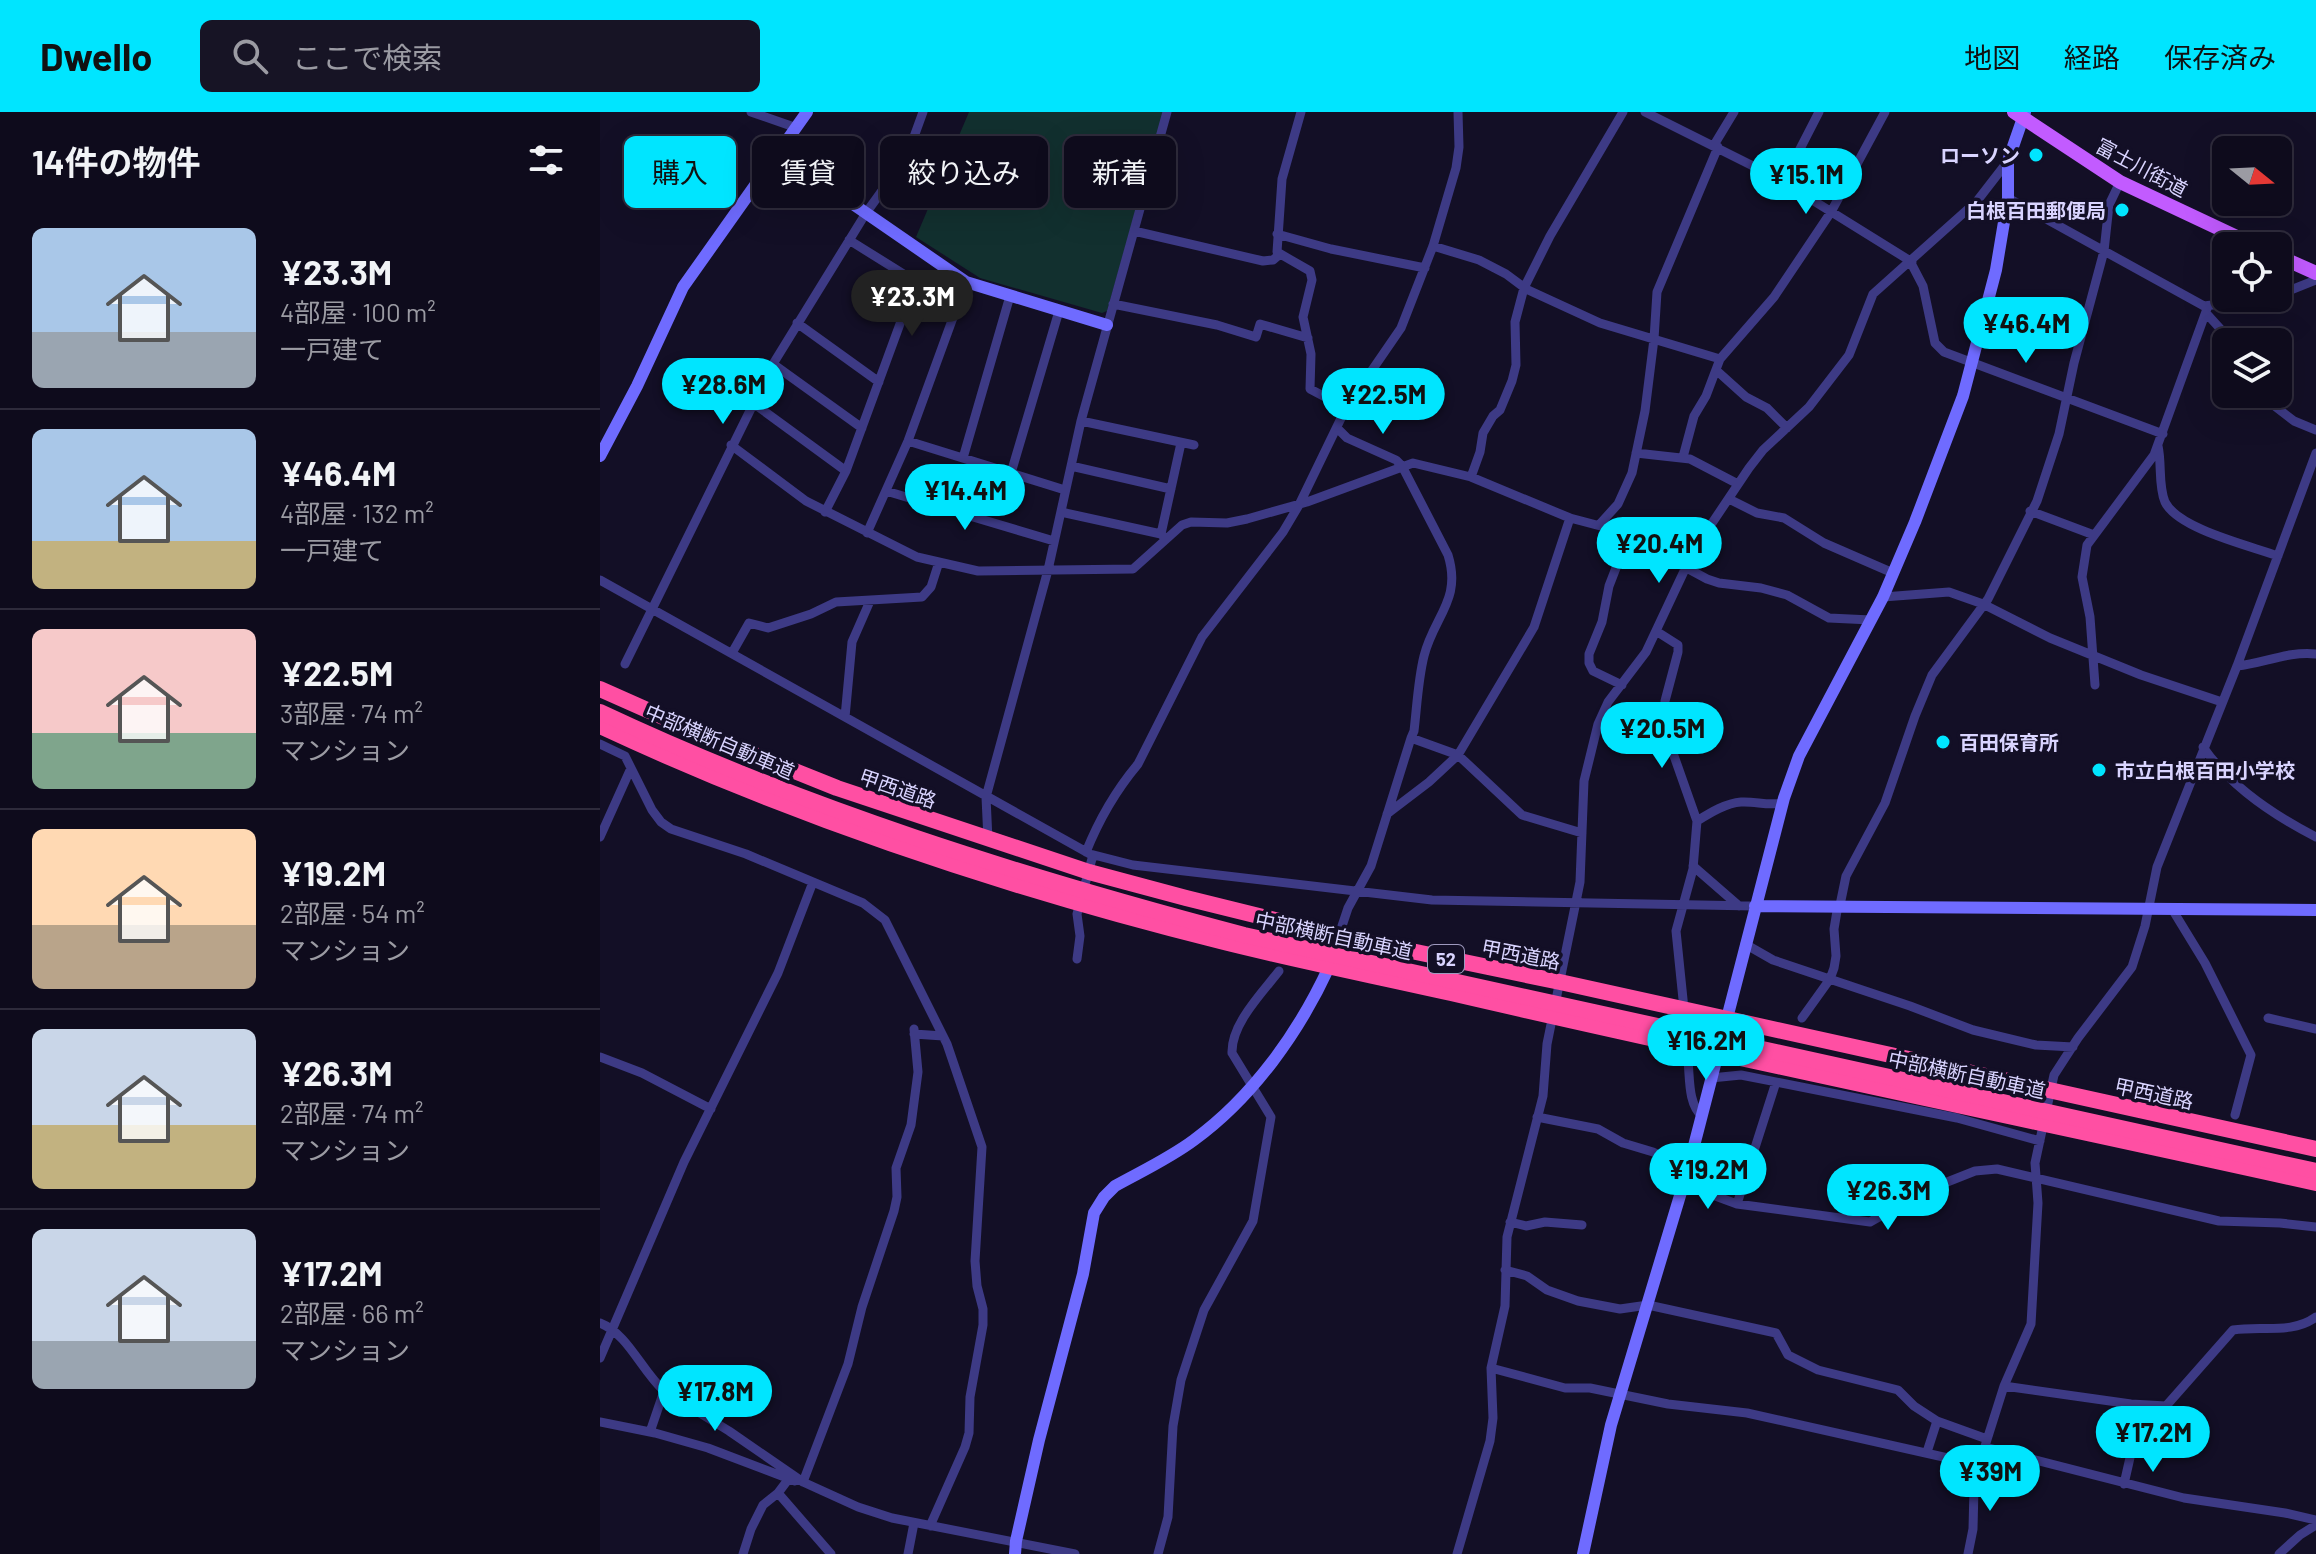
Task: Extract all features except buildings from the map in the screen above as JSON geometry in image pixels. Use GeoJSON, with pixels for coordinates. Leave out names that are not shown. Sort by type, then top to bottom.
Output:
{"type":"FeatureCollection","features":[{"type":"Feature","properties":{"kind":"highway","name":"甲西道路"},"geometry":{"type":"LineString","coordinates":[[600,689],[781,766],[988,840],[1089,860],[1339,936],[2316,1149]]}},
{"type":"Feature","properties":{"kind":"highway","name":"中部横断自動車道"},"geometry":{"type":"LineString","coordinates":[[600,712],[789,792],[999,866],[1143,909],[1244,935],[2316,1174]]}},
{"type":"Feature","properties":{"kind":"highway","name":"中部横断自動車道"},"geometry":{"type":"LineString","coordinates":[[600,719],[773,793],[878,832],[997,873],[1124,911],[1319,959],[2316,1174]]}},
{"type":"Feature","properties":{"kind":"highway","name":"52"},"geometry":{"type":"LineString","coordinates":[[600,726],[754,792],[981,873],[1079,903],[1329,967],[2316,1183]]}},
{"type":"Feature","properties":{"kind":"main road","name":"富士川街道"},"geometry":{"type":"LineString","coordinates":[[2020,114],[2120,182],[2226,232]]}},
{"type":"Feature","properties":{"kind":"main road"},"geometry":{"type":"LineString","coordinates":[[2292,262],[2316,273]]}},
{"type":"Feature","properties":{"kind":"street"},"geometry":{"type":"LineString","coordinates":[[751,112],[797,128]]}},
{"type":"Feature","properties":{"kind":"street"},"geometry":{"type":"LineString","coordinates":[[791,136],[807,112]]}},
{"type":"Feature","properties":{"kind":"street"},"geometry":{"type":"LineString","coordinates":[[625,664],[773,364],[866,213],[907,156],[923,112]]}},
{"type":"Feature","properties":{"kind":"street"},"geometry":{"type":"LineString","coordinates":[[988,840],[986,797],[1048,570],[1081,421],[1167,112]]}},
{"type":"Feature","properties":{"kind":"street"},"geometry":{"type":"LineString","coordinates":[[1301,112],[1282,179],[1277,252],[1310,271],[1312,280],[1303,317],[1311,354],[1310,389],[1346,408]]}},
{"type":"Feature","properties":{"kind":"street"},"geometry":{"type":"LineString","coordinates":[[1077,959],[1079,903],[1093,835],[1138,764],[1202,637],[1262,562],[1299,505],[1346,408],[1401,328],[1433,246],[1456,168],[1458,112]]}},
{"type":"Feature","properties":{"kind":"street"},"geometry":{"type":"LineString","coordinates":[[1471,477],[1483,433],[1500,410],[1512,381],[1516,365],[1515,322],[1524,288],[1550,236],[1623,112]]}},
{"type":"Feature","properties":{"kind":"street"},"geometry":{"type":"LineString","coordinates":[[1599,525],[1618,504],[1636,453],[1654,339],[1657,292],[1716,146],[1734,112]]}},
{"type":"Feature","properties":{"kind":"street"},"geometry":{"type":"LineString","coordinates":[[1783,182],[1819,112]]}},
{"type":"Feature","properties":{"kind":"street"},"geometry":{"type":"LineString","coordinates":[[1683,457],[1694,416],[1706,396],[1720,359],[1774,297],[1831,212],[1885,112]]}},
{"type":"Feature","properties":{"kind":"street"},"geometry":{"type":"LineString","coordinates":[[1648,113],[1783,182],[1911,262],[1923,286],[1935,343],[1944,352],[2163,434]]}},
{"type":"Feature","properties":{"kind":"street"},"geometry":{"type":"LineString","coordinates":[[1583,1554],[1621,1393],[1682,1191],[1782,803],[1799,756],[1883,597],[1930,483],[1973,363],[1996,270],[2008,198],[2008,161],[2020,114]]}},
{"type":"Feature","properties":{"kind":"street"},"geometry":{"type":"LineString","coordinates":[[1457,1554],[1490,1441],[1493,1418],[1491,1368],[1505,1306],[1510,1222],[1546,1074],[1547,1044],[1581,869],[1584,781],[1603,713],[1646,652],[1685,567],[1738,484],[1763,450],[1809,407],[1849,355],[1873,294],[1977,201],[2008,161]]}},
{"type":"Feature","properties":{"kind":"street"},"geometry":{"type":"LineString","coordinates":[[1802,1018],[1830,979],[1836,956],[1834,929],[1846,876],[1855,853],[1885,803],[1932,675],[1988,599],[2037,501],[2067,399],[2104,251],[2109,205],[2120,182]]}},
{"type":"Feature","properties":{"kind":"street"},"geometry":{"type":"LineString","coordinates":[[600,456],[683,287],[752,191]]}},
{"type":"Feature","properties":{"kind":"street"},"geometry":{"type":"LineString","coordinates":[[2008,198],[2207,309],[2221,328]]}},
{"type":"Feature","properties":{"kind":"street"},"geometry":{"type":"LineString","coordinates":[[859,208],[966,282],[1107,325]]}},
{"type":"Feature","properties":{"kind":"street"},"geometry":{"type":"LineString","coordinates":[[1134,231],[1263,261],[1273,260],[1280,254]]}},
{"type":"Feature","properties":{"kind":"street"},"geometry":{"type":"LineString","coordinates":[[1277,234],[1331,249],[1425,268]]}},
{"type":"Feature","properties":{"kind":"street"},"geometry":{"type":"LineString","coordinates":[[849,240],[958,308]]}},
{"type":"Feature","properties":{"kind":"street"},"geometry":{"type":"LineString","coordinates":[[1433,246],[1479,260],[1524,288],[1600,323],[1720,359]]}},
{"type":"Feature","properties":{"kind":"street"},"geometry":{"type":"LineString","coordinates":[[2292,289],[2316,280]]}},
{"type":"Feature","properties":{"kind":"street"},"geometry":{"type":"LineString","coordinates":[[867,533],[908,441],[966,282]]}},
{"type":"Feature","properties":{"kind":"street"},"geometry":{"type":"LineString","coordinates":[[825,512],[846,471],[915,283]]}},
{"type":"Feature","properties":{"kind":"street"},"geometry":{"type":"LineString","coordinates":[[963,458],[1010,296]]}},
{"type":"Feature","properties":{"kind":"street"},"geometry":{"type":"LineString","coordinates":[[1113,304],[1217,325],[1256,337],[1260,324],[1308,338]]}},
{"type":"Feature","properties":{"kind":"street"},"geometry":{"type":"LineString","coordinates":[[2207,309],[2212,308]]}},
{"type":"Feature","properties":{"kind":"street"},"geometry":{"type":"LineString","coordinates":[[2095,685],[2090,617],[2082,577],[2087,545],[2146,469],[2158,446],[2207,309]]}},
{"type":"Feature","properties":{"kind":"street"},"geometry":{"type":"LineString","coordinates":[[1011,473],[1059,311]]}},
{"type":"Feature","properties":{"kind":"street"},"geometry":{"type":"LineString","coordinates":[[797,323],[879,382]]}},
{"type":"Feature","properties":{"kind":"street"},"geometry":{"type":"LineString","coordinates":[[773,364],[862,428]]}},
{"type":"Feature","properties":{"kind":"street"},"geometry":{"type":"LineString","coordinates":[[1716,370],[1746,397],[1767,408],[1787,428]]}},
{"type":"Feature","properties":{"kind":"street"},"geometry":{"type":"LineString","coordinates":[[753,403],[846,471]]}},
{"type":"Feature","properties":{"kind":"street"},"geometry":{"type":"LineString","coordinates":[[2277,408],[2294,421],[2316,430]]}},
{"type":"Feature","properties":{"kind":"street"},"geometry":{"type":"LineString","coordinates":[[1081,421],[1194,445]]}},
{"type":"Feature","properties":{"kind":"street"},"geometry":{"type":"LineString","coordinates":[[1016,1547],[1039,1440],[1083,1274],[1094,1213],[1115,1186],[1196,1139],[1252,1087],[1302,1020],[1329,967],[1355,893],[1371,866],[1414,731],[1423,658],[1449,602],[1453,571],[1448,555],[1402,466],[1396,460],[1347,438],[1337,428]]}},
{"type":"Feature","properties":{"kind":"street"},"geometry":{"type":"LineString","coordinates":[[908,441],[1065,490]]}},
{"type":"Feature","properties":{"kind":"street"},"geometry":{"type":"LineString","coordinates":[[1163,536],[1181,443]]}},
{"type":"Feature","properties":{"kind":"street"},"geometry":{"type":"LineString","coordinates":[[731,445],[825,512],[917,557],[978,571],[1133,569],[1163,536],[1182,525],[1191,522],[1227,523],[1299,505],[1413,463],[1471,477],[1570,518],[1599,525],[1719,583],[1787,595],[1829,618],[1871,620]]}},
{"type":"Feature","properties":{"kind":"street"},"geometry":{"type":"LineString","coordinates":[[2158,446],[2164,499],[2173,511],[2192,525],[2278,556]]}},
{"type":"Feature","properties":{"kind":"street"},"geometry":{"type":"LineString","coordinates":[[1636,453],[1683,457],[1738,484]]}},
{"type":"Feature","properties":{"kind":"street"},"geometry":{"type":"LineString","coordinates":[[1968,1554],[1979,1465],[2004,1386],[2031,1324],[2038,1203],[2035,1163],[2054,1075],[2132,967],[2149,908],[2154,876],[2237,666],[2316,453]]}},
{"type":"Feature","properties":{"kind":"street"},"geometry":{"type":"LineString","coordinates":[[1071,466],[1171,489]]}},
{"type":"Feature","properties":{"kind":"street"},"geometry":{"type":"LineString","coordinates":[[886,491],[1054,541]]}},
{"type":"Feature","properties":{"kind":"street"},"geometry":{"type":"LineString","coordinates":[[1729,499],[1757,513],[1784,518],[1824,543],[1893,573]]}},
{"type":"Feature","properties":{"kind":"street"},"geometry":{"type":"LineString","coordinates":[[2030,511],[2094,535]]}},
{"type":"Feature","properties":{"kind":"street"},"geometry":{"type":"LineString","coordinates":[[1061,512],[1163,536]]}},
{"type":"Feature","properties":{"kind":"street"},"geometry":{"type":"LineString","coordinates":[[1387,814],[1458,755],[1534,627],[1570,518]]}},
{"type":"Feature","properties":{"kind":"street"},"geometry":{"type":"LineString","coordinates":[[1622,685],[1593,671],[1589,654],[1602,622],[1609,586],[1628,537]]}},
{"type":"Feature","properties":{"kind":"street"},"geometry":{"type":"LineString","coordinates":[[732,653],[749,623],[768,628],[836,602],[927,594],[939,562]]}},
{"type":"Feature","properties":{"kind":"street"},"geometry":{"type":"LineString","coordinates":[[600,580],[986,797],[1089,860],[1432,900],[1739,906],[2316,910]]}},
{"type":"Feature","properties":{"kind":"street"},"geometry":{"type":"LineString","coordinates":[[1883,597],[1949,592],[1983,604],[2050,638],[2141,675],[2222,702]]}},
{"type":"Feature","properties":{"kind":"street"},"geometry":{"type":"LineString","coordinates":[[845,717],[852,642],[870,601]]}},
{"type":"Feature","properties":{"kind":"street"},"geometry":{"type":"LineString","coordinates":[[1656,631],[1678,645],[1664,716],[1673,753],[1697,821],[1693,866],[1676,931],[1684,1009]]}},
{"type":"Feature","properties":{"kind":"street"},"geometry":{"type":"LineString","coordinates":[[2237,666],[2271,661],[2285,654],[2316,654]]}},
{"type":"Feature","properties":{"kind":"street"},"geometry":{"type":"LineString","coordinates":[[1411,738],[1458,755],[1522,815],[1582,833]]}},
{"type":"Feature","properties":{"kind":"street"},"geometry":{"type":"LineString","coordinates":[[600,744],[625,756],[652,810],[671,829],[746,854],[863,903],[885,920],[943,1036],[982,1147],[975,1261],[983,1325],[970,1397],[969,1433],[930,1526]]}},
{"type":"Feature","properties":{"kind":"street"},"geometry":{"type":"LineString","coordinates":[[2203,747],[2212,761],[2236,784],[2292,825],[2316,837]]}},
{"type":"Feature","properties":{"kind":"street"},"geometry":{"type":"LineString","coordinates":[[600,837],[631,768]]}},
{"type":"Feature","properties":{"kind":"street"},"geometry":{"type":"LineString","coordinates":[[1697,821],[1742,801],[1782,803]]}},
{"type":"Feature","properties":{"kind":"street"},"geometry":{"type":"LineString","coordinates":[[1693,866],[1739,906]]}},
{"type":"Feature","properties":{"kind":"street"},"geometry":{"type":"LineString","coordinates":[[600,1358],[684,1162],[778,973],[813,882]]}},
{"type":"Feature","properties":{"kind":"street"},"geometry":{"type":"LineString","coordinates":[[2172,909],[2205,963],[2251,1055],[2235,1115]]}},
{"type":"Feature","properties":{"kind":"street"},"geometry":{"type":"LineString","coordinates":[[1745,944],[1773,960],[1973,1030],[2036,1045],[2073,1047]]}},
{"type":"Feature","properties":{"kind":"street"},"geometry":{"type":"LineString","coordinates":[[1158,1554],[1168,1517],[1173,1426],[1181,1380],[1204,1310],[1253,1221],[1271,1117],[1232,1053],[1232,1043],[1255,1002],[1279,971]]}},
{"type":"Feature","properties":{"kind":"street"},"geometry":{"type":"LineString","coordinates":[[2268,1018],[2316,1029]]}},
{"type":"Feature","properties":{"kind":"street"},"geometry":{"type":"LineString","coordinates":[[803,1482],[848,1364],[862,1307],[894,1211],[896,1168],[911,1125],[918,1072],[914,1031],[943,1036]]}},
{"type":"Feature","properties":{"kind":"street"},"geometry":{"type":"LineString","coordinates":[[600,1057],[642,1073],[711,1109]]}},
{"type":"Feature","properties":{"kind":"street"},"geometry":{"type":"LineString","coordinates":[[1688,1061],[1691,1095],[1697,1113],[1702,1116]]}},
{"type":"Feature","properties":{"kind":"street"},"geometry":{"type":"LineString","coordinates":[[1711,1078],[1741,1075],[1957,1118],[2040,1141]]}},
{"type":"Feature","properties":{"kind":"street"},"geometry":{"type":"LineString","coordinates":[[1737,1204],[1776,1082]]}},
{"type":"Feature","properties":{"kind":"street"},"geometry":{"type":"LineString","coordinates":[[1537,1117],[1598,1129],[1623,1143],[1653,1152],[1688,1169]]}},
{"type":"Feature","properties":{"kind":"street"},"geometry":{"type":"LineString","coordinates":[[1682,1191],[1699,1190],[1737,1204],[1870,1222],[1927,1190],[1975,1171],[1997,1169],[2219,1221],[2316,1227]]}},
{"type":"Feature","properties":{"kind":"street"},"geometry":{"type":"LineString","coordinates":[[1510,1222],[1526,1226],[1545,1222],[1582,1225]]}},
{"type":"Feature","properties":{"kind":"street"},"geometry":{"type":"LineString","coordinates":[[1505,1270],[1527,1276],[1547,1290],[1578,1301],[1620,1309],[1648,1305],[1776,1333],[1788,1355],[1818,1370],[1898,1390],[1914,1406],[1937,1421],[1986,1443],[2124,1484],[2197,1501],[2285,1513],[2316,1523]]}},
{"type":"Feature","properties":{"kind":"street"},"geometry":{"type":"LineString","coordinates":[[2004,1386],[2166,1406],[2233,1330],[2249,1327],[2297,1328],[2316,1317]]}},
{"type":"Feature","properties":{"kind":"street"},"geometry":{"type":"LineString","coordinates":[[600,1323],[614,1329],[646,1374],[664,1391],[790,1477],[858,1507],[914,1523],[1016,1547],[1075,1554]]}},
{"type":"Feature","properties":{"kind":"street"},"geometry":{"type":"LineString","coordinates":[[1491,1368],[1565,1388],[1621,1393],[1668,1404],[1747,1413],[1979,1465]]}},
{"type":"Feature","properties":{"kind":"street"},"geometry":{"type":"LineString","coordinates":[[650,1432],[664,1391]]}},
{"type":"Feature","properties":{"kind":"street"},"geometry":{"type":"LineString","coordinates":[[2124,1484],[2142,1405]]}},
{"type":"Feature","properties":{"kind":"street"},"geometry":{"type":"LineString","coordinates":[[1927,1452],[1937,1421]]}},
{"type":"Feature","properties":{"kind":"street"},"geometry":{"type":"LineString","coordinates":[[600,1422],[708,1448],[803,1482],[817,1490]]}},
{"type":"Feature","properties":{"kind":"street"},"geometry":{"type":"LineString","coordinates":[[743,1554],[763,1505],[778,1493],[790,1477]]}},
{"type":"Feature","properties":{"kind":"street"},"geometry":{"type":"LineString","coordinates":[[778,1493],[831,1554]]}},
{"type":"Feature","properties":{"kind":"street"},"geometry":{"type":"LineString","coordinates":[[908,1554],[914,1523]]}},
{"type":"Feature","properties":{"kind":"street"},"geometry":{"type":"LineString","coordinates":[[2279,1554],[2316,1523]]}},
{"type":"Feature","properties":{"kind":"green space"},"geometry":{"type":"Polygon","coordinates":[[[969,112],[1164,112],[1157,136],[1064,136],[1064,208],[1137,208],[1107,311],[1102,313],[980,278],[916,237],[928,208],[1048,208],[1048,136],[959,136],[969,112]]]}},
{"type":"Feature","properties":{"kind":"place","name":"ローソン"},"geometry":{"type":"Point","coordinates":[2036,155]}},
{"type":"Feature","properties":{"kind":"place","name":"白根百田郵便局"},"geometry":{"type":"Point","coordinates":[2122,210]}},
{"type":"Feature","properties":{"kind":"place","name":"百田保育所"},"geometry":{"type":"Point","coordinates":[1943,742]}},
{"type":"Feature","properties":{"kind":"place","name":"市立白根百田小学校"},"geometry":{"type":"Point","coordinates":[2099,770]}}]}
